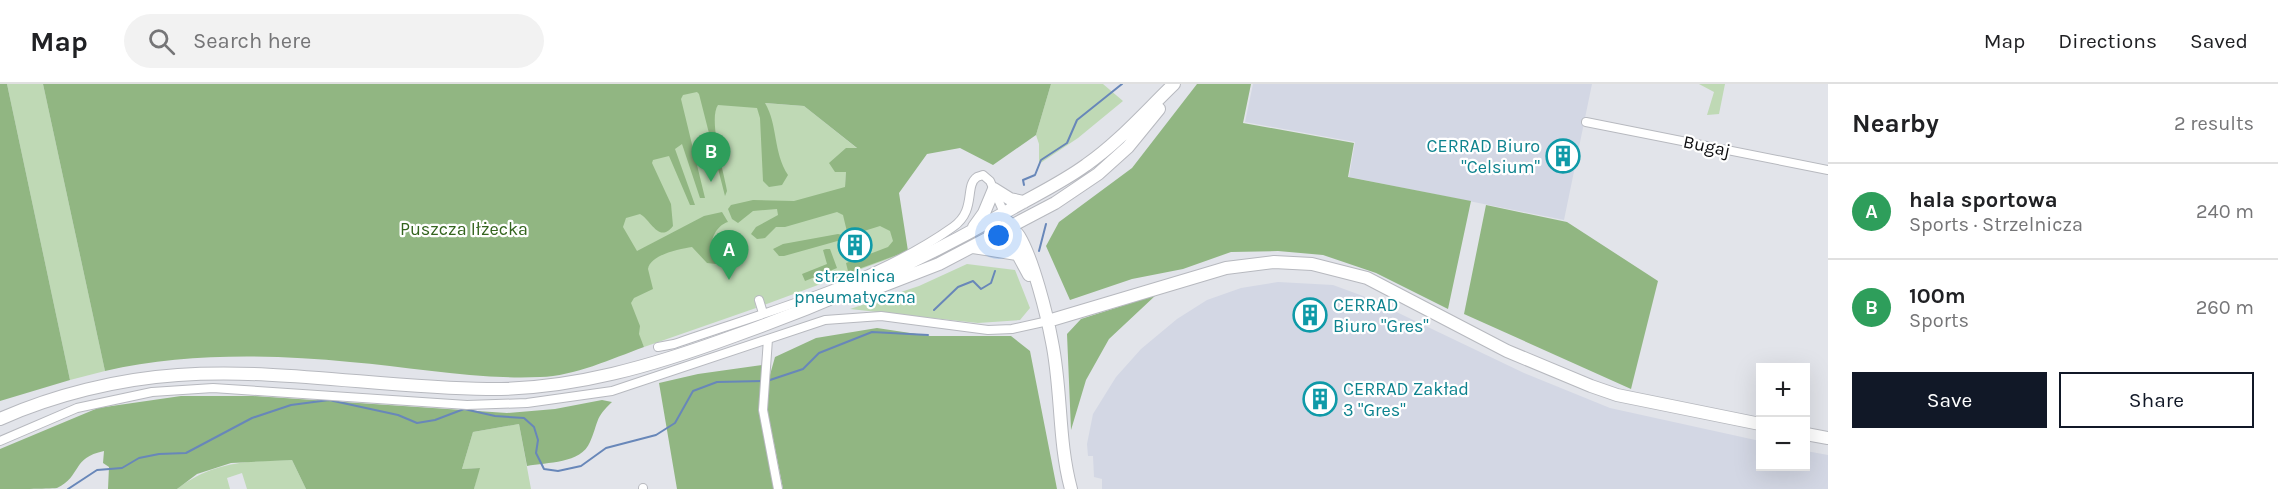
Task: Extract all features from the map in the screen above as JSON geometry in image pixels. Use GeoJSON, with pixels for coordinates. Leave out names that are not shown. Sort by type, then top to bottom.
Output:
{"type":"FeatureCollection","features":[{"type":"Feature","properties":{"kind":"main road"},"geometry":{"type":"LineString","coordinates":[[0,419],[103,386],[176,375],[259,375],[489,389],[564,382],[620,373],[677,357],[798,313],[902,268],[970,233],[1084,167],[1111,147],[1175,84]]}},
{"type":"Feature","properties":{"kind":"main road"},"geometry":{"type":"LineString","coordinates":[[798,313],[850,299],[896,282],[972,247],[1077,189],[1128,147],[1175,84]]}},
{"type":"Feature","properties":{"kind":"main road"},"geometry":{"type":"LineString","coordinates":[[970,233],[984,213],[994,189],[1010,199],[1024,201]]}},
{"type":"Feature","properties":{"kind":"main road"},"geometry":{"type":"LineString","coordinates":[[1004,213],[1010,227],[1009,238],[1020,250],[1037,286],[1048,321],[1056,371],[1063,455],[1071,489]]}},
{"type":"Feature","properties":{"kind":"main road"},"geometry":{"type":"LineString","coordinates":[[1020,250],[1032,215]]}},
{"type":"Feature","properties":{"kind":"main road"},"geometry":{"type":"LineString","coordinates":[[972,247],[1020,250]]}},
{"type":"Feature","properties":{"kind":"main road"},"geometry":{"type":"LineString","coordinates":[[1048,321],[1226,268],[1274,262],[1312,264],[1367,278],[1508,351],[1591,386],[1617,395],[1756,423]]}},
{"type":"Feature","properties":{"kind":"main road"},"geometry":{"type":"LineString","coordinates":[[1810,435],[1828,438]]}},
{"type":"Feature","properties":{"kind":"street","name":"Bugaj"},"geometry":{"type":"LineString","coordinates":[[1586,123],[1828,170]]}},
{"type":"Feature","properties":{"kind":"street"},"geometry":{"type":"LineString","coordinates":[[658,347],[674,344],[763,313],[877,270],[945,233],[966,214],[970,200],[970,185],[974,178],[983,176],[994,189],[1004,213]]}},
{"type":"Feature","properties":{"kind":"street"},"geometry":{"type":"LineString","coordinates":[[759,300],[763,313]]}},
{"type":"Feature","properties":{"kind":"street"},"geometry":{"type":"LineString","coordinates":[[0,441],[45,420],[103,401],[182,389],[239,389],[466,405],[554,401],[612,391],[659,377],[804,326],[846,317],[881,316],[988,330],[1012,329],[1048,321]]}},
{"type":"Feature","properties":{"kind":"street"},"geometry":{"type":"LineString","coordinates":[[768,339],[763,410],[778,489]]}},
{"type":"Feature","properties":{"kind":"shaded area"},"geometry":{"type":"Polygon","coordinates":[[[1253,84],[1592,84],[1564,220],[1349,177],[1355,142],[1245,122],[1253,84]]]}},
{"type":"Feature","properties":{"kind":"shaded area"},"geometry":{"type":"Polygon","coordinates":[[[1278,282],[1333,285],[1363,296],[1524,373],[1610,408],[1756,440],[1756,471],[1810,471],[1810,452],[1828,455],[1828,489],[1102,489],[1102,479],[1094,477],[1093,456],[1088,456],[1087,444],[1093,414],[1116,377],[1141,349],[1177,319],[1207,300],[1241,288],[1278,282]]]}},
{"type":"Feature","properties":{"kind":"green space"},"geometry":{"type":"Polygon","coordinates":[[[0,84],[7,84],[70,380],[0,401],[0,84]]]}},
{"type":"Feature","properties":{"kind":"green space"},"geometry":{"type":"Polygon","coordinates":[[[7,84],[43,84],[105,371],[70,380],[7,84]]]}},
{"type":"Feature","properties":{"kind":"green space","name":"Puszcza Iłżecka"},"geometry":{"type":"Polygon","coordinates":[[[43,84],[1051,84],[1036,135],[993,165],[960,148],[927,154],[899,193],[908,251],[853,271],[848,271],[846,263],[888,247],[893,241],[890,231],[880,226],[848,236],[843,215],[837,212],[785,227],[776,227],[765,238],[757,239],[751,234],[756,227],[778,215],[777,209],[753,211],[738,223],[732,219],[728,209],[731,205],[753,200],[794,201],[845,187],[846,172],[835,172],[829,163],[846,148],[857,148],[804,106],[765,103],[772,120],[780,157],[788,175],[782,185],[769,187],[763,181],[760,118],[757,108],[718,105],[715,122],[727,191],[725,196],[699,94],[697,92],[683,95],[681,99],[705,198],[700,198],[682,144],[675,149],[695,205],[690,205],[669,156],[653,160],[652,163],[671,204],[673,226],[668,231],[659,232],[640,214],[626,218],[623,227],[637,251],[704,216],[722,212],[728,222],[717,231],[711,245],[716,264],[707,263],[692,247],[659,256],[650,264],[648,269],[653,289],[634,298],[631,303],[640,326],[639,334],[644,347],[566,374],[540,377],[492,377],[319,359],[258,357],[196,358],[105,371],[43,84]]]}},
{"type":"Feature","properties":{"kind":"green space"},"geometry":{"type":"Polygon","coordinates":[[[680,84],[764,103],[804,106],[858,149],[846,172],[845,196],[898,194],[907,252],[764,305],[761,299],[755,302],[756,308],[644,347],[628,311],[616,265],[624,160],[680,84]]]}},
{"type":"Feature","properties":{"kind":"green space"},"geometry":{"type":"Polygon","coordinates":[[[1051,84],[1103,84],[1123,101],[1078,138],[1039,164],[1039,144],[1036,135],[1051,84]]]}},
{"type":"Feature","properties":{"kind":"green space"},"geometry":{"type":"Polygon","coordinates":[[[1197,84],[1251,84],[1243,123],[1354,143],[1348,177],[1471,201],[1448,309],[1376,273],[1323,255],[1278,251],[1231,252],[1183,269],[1132,279],[1070,300],[1046,246],[1059,222],[1132,168],[1197,84]]]}},
{"type":"Feature","properties":{"kind":"green space"},"geometry":{"type":"Polygon","coordinates":[[[1699,84],[1725,84],[1719,114],[1707,115],[1714,92],[1699,84]]]}},
{"type":"Feature","properties":{"kind":"green space"},"geometry":{"type":"Polygon","coordinates":[[[1486,205],[1567,222],[1658,281],[1631,389],[1464,314],[1486,205]]]}},
{"type":"Feature","properties":{"kind":"green space"},"geometry":{"type":"Polygon","coordinates":[[[842,235],[841,240],[784,256],[779,256],[773,249],[783,244],[842,235]]]}},
{"type":"Feature","properties":{"kind":"green space"},"geometry":{"type":"Polygon","coordinates":[[[830,249],[837,268],[805,281],[802,274],[827,264],[823,250],[830,249]]]}},
{"type":"Feature","properties":{"kind":"green space"},"geometry":{"type":"Polygon","coordinates":[[[967,264],[1015,270],[1030,308],[1020,320],[978,323],[850,309],[919,286],[967,264]]]}},
{"type":"Feature","properties":{"kind":"green space"},"geometry":{"type":"Polygon","coordinates":[[[1156,295],[1109,339],[1086,380],[1071,430],[1067,334],[1081,319],[1156,295]]]}},
{"type":"Feature","properties":{"kind":"green space"},"geometry":{"type":"Polygon","coordinates":[[[877,328],[930,336],[1011,336],[1030,351],[1057,489],[783,489],[767,408],[766,389],[775,357],[816,338],[877,328]]]}},
{"type":"Feature","properties":{"kind":"green space"},"geometry":{"type":"Polygon","coordinates":[[[762,365],[775,489],[677,489],[659,383],[698,374],[762,365]]]}},
{"type":"Feature","properties":{"kind":"green space"},"geometry":{"type":"Polygon","coordinates":[[[181,396],[253,396],[507,413],[555,409],[602,400],[612,402],[600,417],[586,449],[563,461],[527,466],[519,424],[473,432],[462,469],[480,468],[474,489],[306,489],[292,460],[231,463],[197,474],[177,489],[108,489],[109,467],[103,463],[104,451],[86,458],[70,478],[57,488],[0,489],[0,449],[98,408],[181,396]]]}},
{"type":"Feature","properties":{"kind":"green space"},"geometry":{"type":"Polygon","coordinates":[[[519,424],[531,489],[474,489],[479,468],[462,469],[473,432],[519,424]]]}},
{"type":"Feature","properties":{"kind":"green space"},"geometry":{"type":"Polygon","coordinates":[[[292,460],[306,489],[247,489],[242,473],[227,478],[230,489],[177,489],[204,473],[232,464],[292,460]]]}},
{"type":"Feature","properties":{"kind":"waterway"},"geometry":{"type":"LineString","coordinates":[[1024,185],[1023,180],[1035,175],[1041,160],[1067,143],[1077,120],[1122,84]]}},
{"type":"Feature","properties":{"kind":"waterway"},"geometry":{"type":"LineString","coordinates":[[1039,251],[1046,224]]}},
{"type":"Feature","properties":{"kind":"waterway"},"geometry":{"type":"LineString","coordinates":[[934,310],[958,287],[973,281],[981,289],[991,283],[995,271]]}},
{"type":"Feature","properties":{"kind":"waterway"},"geometry":{"type":"LineString","coordinates":[[770,380],[803,369],[819,353],[872,332],[928,335]]}},
{"type":"Feature","properties":{"kind":"waterway"},"geometry":{"type":"LineString","coordinates":[[68,489],[97,470],[122,468],[139,458],[159,454],[186,453],[252,418],[291,405],[329,400],[398,415],[417,423],[435,420],[464,409],[495,416],[524,418],[534,427],[538,440],[536,453],[544,469],[558,471],[581,466],[606,448],[656,435],[675,423],[693,391],[717,382],[763,381]]}},
{"type":"Feature","properties":{"kind":"place","name":"CERRAD Biuro \"Celsium\""},"geometry":{"type":"Point","coordinates":[1563,156]}},
{"type":"Feature","properties":{"kind":"place","name":"100m"},"geometry":{"type":"Point","coordinates":[711,182]}},
{"type":"Feature","properties":{"kind":"place","name":"strzelnica pneumatyczna"},"geometry":{"type":"Point","coordinates":[855,245]}},
{"type":"Feature","properties":{"kind":"place","name":"hala sportowa"},"geometry":{"type":"Point","coordinates":[729,280]}},
{"type":"Feature","properties":{"kind":"place","name":"CERRAD Biuro \"Gres\""},"geometry":{"type":"Point","coordinates":[1310,315]}},
{"type":"Feature","properties":{"kind":"place","name":"CERRAD Zakład 3 \"Gres\""},"geometry":{"type":"Point","coordinates":[1320,399]}}]}
